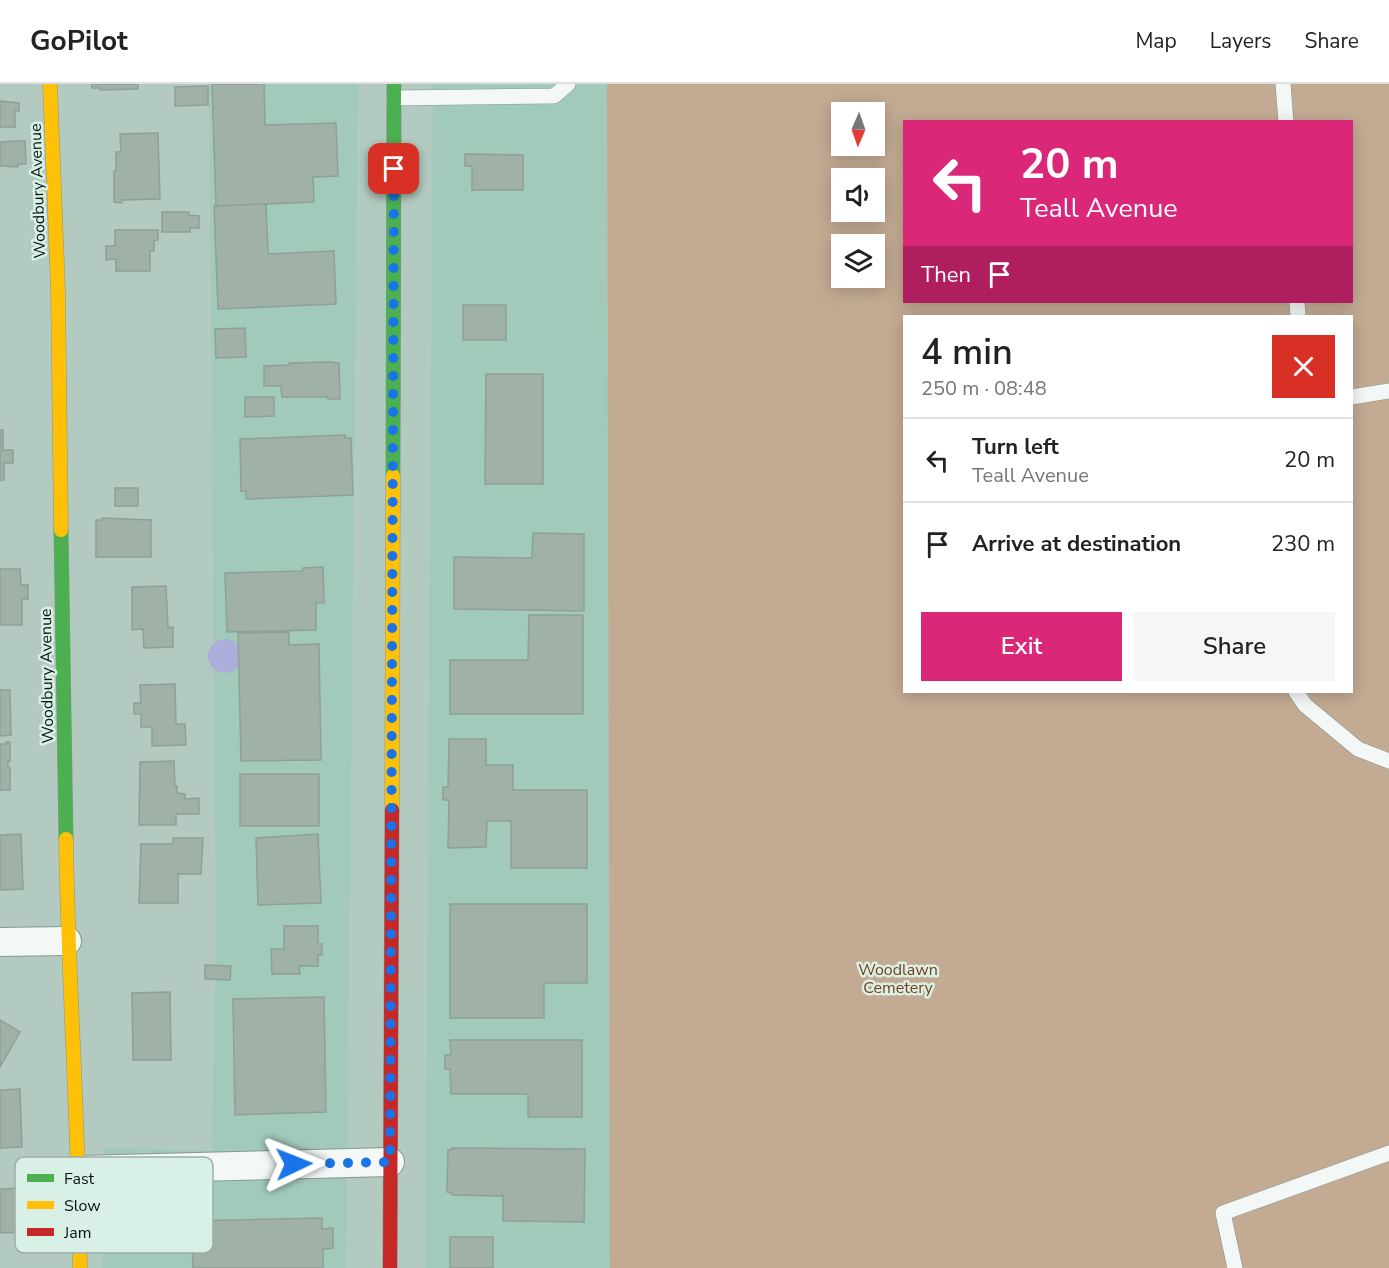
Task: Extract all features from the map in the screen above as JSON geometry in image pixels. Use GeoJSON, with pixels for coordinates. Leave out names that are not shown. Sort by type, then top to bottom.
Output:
{"type":"FeatureCollection","features":[{"type":"Feature","properties":{"kind":"street","name":"Woodbury Avenue"},"geometry":{"type":"LineString","coordinates":[[50,84],[58,302],[67,941],[78,1157]]}},
{"type":"Feature","properties":{"kind":"street"},"geometry":{"type":"LineString","coordinates":[[390,1268],[394,91]]}},
{"type":"Feature","properties":{"kind":"street"},"geometry":{"type":"LineString","coordinates":[[0,942],[67,941]]}},
{"type":"Feature","properties":{"kind":"street"},"geometry":{"type":"LineString","coordinates":[[213,1167],[390,1162]]}},
{"type":"Feature","properties":{"kind":"street","name":"Woodbury Avenue"},"geometry":{"type":"LineString","coordinates":[[80,1253],[80,1268]]}},
{"type":"Feature","properties":{"kind":"lane"},"geometry":{"type":"LineString","coordinates":[[394,91],[554,96],[568,84]]}},
{"type":"Feature","properties":{"kind":"lane"},"geometry":{"type":"LineString","coordinates":[[1283,84],[1286,120]]}},
{"type":"Feature","properties":{"kind":"lane"},"geometry":{"type":"LineString","coordinates":[[1353,397],[1389,390]]}},
{"type":"Feature","properties":{"kind":"lane"},"geometry":{"type":"LineString","coordinates":[[1297,693],[1305,705],[1358,748],[1389,761]]}},
{"type":"Feature","properties":{"kind":"lane"},"geometry":{"type":"LineString","coordinates":[[1236,1268],[1222,1213],[1389,1154]]}},
{"type":"Feature","properties":{"kind":"shaded area"},"geometry":{"type":"Polygon","coordinates":[[[209,84],[358,84],[346,1268],[102,1268],[102,1253],[213,1253],[213,1157],[104,1157],[104,1148],[212,1151],[216,943],[209,84]]]}},
{"type":"Feature","properties":{"kind":"shaded area"},"geometry":{"type":"Polygon","coordinates":[[[433,84],[607,84],[610,1268],[425,1268],[433,84]]]}},
{"type":"Feature","properties":{"kind":"green space","name":"Woodlawn Cemetery"},"geometry":{"type":"Polygon","coordinates":[[[607,84],[1389,84],[1389,1268],[610,1268],[607,84]]]}},
{"type":"Feature","properties":{"kind":"water"},"geometry":{"type":"Polygon","coordinates":[[[225,639],[237,644],[242,656],[237,668],[225,673],[213,668],[208,656],[213,644],[225,639]]]}},
{"type":"Feature","properties":{"kind":"building"},"geometry":{"type":"Polygon","coordinates":[[[92,84],[138,84],[138,89],[100,90],[100,88],[92,88],[92,84]]]}},
{"type":"Feature","properties":{"kind":"building"},"geometry":{"type":"Polygon","coordinates":[[[212,84],[264,84],[265,125],[336,123],[338,176],[313,177],[314,202],[216,206],[212,84]]]}},
{"type":"Feature","properties":{"kind":"building"},"geometry":{"type":"Polygon","coordinates":[[[208,86],[208,105],[175,106],[175,87],[208,86]]]}},
{"type":"Feature","properties":{"kind":"building"},"geometry":{"type":"Polygon","coordinates":[[[0,101],[19,103],[19,111],[15,111],[15,127],[0,127],[0,101]]]}},
{"type":"Feature","properties":{"kind":"building"},"geometry":{"type":"Polygon","coordinates":[[[158,133],[160,199],[114,202],[114,171],[116,171],[116,152],[121,152],[120,134],[158,133]]]}},
{"type":"Feature","properties":{"kind":"building"},"geometry":{"type":"Polygon","coordinates":[[[25,141],[26,164],[18,164],[18,167],[0,166],[0,142],[25,141]]]}},
{"type":"Feature","properties":{"kind":"building"},"geometry":{"type":"Polygon","coordinates":[[[465,154],[523,155],[523,190],[472,190],[472,166],[465,166],[465,154]]]}},
{"type":"Feature","properties":{"kind":"building"},"geometry":{"type":"Polygon","coordinates":[[[266,204],[268,254],[334,251],[336,304],[218,309],[214,206],[266,204]]]}},
{"type":"Feature","properties":{"kind":"building"},"geometry":{"type":"Polygon","coordinates":[[[162,212],[189,212],[189,215],[199,216],[199,228],[190,228],[190,232],[162,232],[162,212]]]}},
{"type":"Feature","properties":{"kind":"building"},"geometry":{"type":"Polygon","coordinates":[[[115,230],[158,230],[158,240],[154,241],[154,251],[150,251],[150,271],[116,271],[116,259],[106,260],[106,246],[115,246],[115,230]]]}},
{"type":"Feature","properties":{"kind":"building"},"geometry":{"type":"Polygon","coordinates":[[[463,305],[506,305],[506,340],[463,340],[463,305]]]}},
{"type":"Feature","properties":{"kind":"building"},"geometry":{"type":"Polygon","coordinates":[[[245,328],[246,357],[216,358],[215,329],[245,328]]]}},
{"type":"Feature","properties":{"kind":"building"},"geometry":{"type":"Polygon","coordinates":[[[339,363],[340,399],[282,397],[281,386],[264,386],[264,366],[339,363]]]}},
{"type":"Feature","properties":{"kind":"building"},"geometry":{"type":"Polygon","coordinates":[[[486,374],[543,374],[543,484],[485,484],[486,374]]]}},
{"type":"Feature","properties":{"kind":"building"},"geometry":{"type":"Polygon","coordinates":[[[245,397],[274,397],[274,416],[245,417],[245,397]]]}},
{"type":"Feature","properties":{"kind":"building"},"geometry":{"type":"Polygon","coordinates":[[[0,430],[3,430],[3,450],[13,450],[13,463],[4,463],[4,480],[0,480],[0,430]]]}},
{"type":"Feature","properties":{"kind":"building"},"geometry":{"type":"Polygon","coordinates":[[[345,435],[345,438],[351,438],[353,495],[246,499],[246,491],[241,491],[240,439],[345,435]]]}},
{"type":"Feature","properties":{"kind":"building"},"geometry":{"type":"Polygon","coordinates":[[[115,488],[138,488],[138,506],[115,506],[115,488]]]}},
{"type":"Feature","properties":{"kind":"building"},"geometry":{"type":"Polygon","coordinates":[[[102,518],[151,520],[151,557],[96,557],[96,520],[102,520],[102,518]]]}},
{"type":"Feature","properties":{"kind":"building"},"geometry":{"type":"Polygon","coordinates":[[[533,533],[584,534],[584,611],[454,609],[454,557],[532,558],[533,533]]]}},
{"type":"Feature","properties":{"kind":"building"},"geometry":{"type":"Polygon","coordinates":[[[323,567],[324,603],[316,603],[316,630],[227,632],[225,573],[303,571],[303,568],[323,567]]]}},
{"type":"Feature","properties":{"kind":"building"},"geometry":{"type":"Polygon","coordinates":[[[0,569],[20,569],[21,585],[28,585],[28,599],[22,599],[22,625],[0,625],[0,569]]]}},
{"type":"Feature","properties":{"kind":"building"},"geometry":{"type":"Polygon","coordinates":[[[166,586],[168,628],[173,627],[173,647],[144,648],[143,629],[132,630],[132,587],[166,586]]]}},
{"type":"Feature","properties":{"kind":"building"},"geometry":{"type":"Polygon","coordinates":[[[529,615],[583,615],[583,714],[450,714],[450,660],[528,660],[529,615]]]}},
{"type":"Feature","properties":{"kind":"building"},"geometry":{"type":"Polygon","coordinates":[[[289,632],[289,645],[319,644],[321,760],[241,761],[238,633],[289,632]]]}},
{"type":"Feature","properties":{"kind":"building"},"geometry":{"type":"Polygon","coordinates":[[[175,684],[176,724],[185,724],[186,745],[152,746],[152,727],[141,727],[141,714],[134,714],[134,703],[141,703],[140,685],[175,684]]]}},
{"type":"Feature","properties":{"kind":"building"},"geometry":{"type":"Polygon","coordinates":[[[0,690],[10,690],[11,735],[0,736],[0,690]]]}},
{"type":"Feature","properties":{"kind":"building"},"geometry":{"type":"Polygon","coordinates":[[[449,739],[486,739],[486,765],[513,765],[513,790],[587,790],[587,868],[511,868],[511,821],[487,821],[486,847],[448,848],[449,800],[443,800],[443,787],[448,787],[449,739]]]}},
{"type":"Feature","properties":{"kind":"building"},"geometry":{"type":"Polygon","coordinates":[[[10,742],[8,767],[10,768],[10,790],[0,790],[0,744],[6,744],[10,742]]]}},
{"type":"Feature","properties":{"kind":"building"},"geometry":{"type":"Polygon","coordinates":[[[174,761],[177,793],[185,794],[185,799],[199,798],[199,814],[176,814],[176,825],[139,825],[140,762],[174,761]]]}},
{"type":"Feature","properties":{"kind":"building"},"geometry":{"type":"Polygon","coordinates":[[[240,774],[319,774],[319,826],[240,826],[240,774]]]}},
{"type":"Feature","properties":{"kind":"building"},"geometry":{"type":"Polygon","coordinates":[[[21,834],[23,889],[0,890],[0,835],[21,834]]]}},
{"type":"Feature","properties":{"kind":"building"},"geometry":{"type":"Polygon","coordinates":[[[318,834],[321,903],[258,905],[256,838],[318,834]]]}},
{"type":"Feature","properties":{"kind":"building"},"geometry":{"type":"Polygon","coordinates":[[[173,838],[203,838],[201,874],[178,874],[178,903],[139,903],[141,844],[173,844],[173,838]]]}},
{"type":"Feature","properties":{"kind":"building"},"geometry":{"type":"Polygon","coordinates":[[[450,904],[587,904],[587,983],[544,983],[544,1018],[450,1018],[450,904]]]}},
{"type":"Feature","properties":{"kind":"building"},"geometry":{"type":"Polygon","coordinates":[[[284,926],[318,926],[318,944],[322,944],[322,955],[318,955],[318,966],[299,966],[300,974],[272,974],[271,949],[284,949],[284,926]]]}},
{"type":"Feature","properties":{"kind":"building"},"geometry":{"type":"Polygon","coordinates":[[[205,965],[231,966],[230,980],[205,979],[205,965]]]}},
{"type":"Feature","properties":{"kind":"building"},"geometry":{"type":"Polygon","coordinates":[[[170,992],[171,1060],[133,1060],[132,993],[170,992]]]}},
{"type":"Feature","properties":{"kind":"building"},"geometry":{"type":"Polygon","coordinates":[[[324,997],[326,1112],[235,1115],[233,999],[324,997]]]}},
{"type":"Feature","properties":{"kind":"building"},"geometry":{"type":"Polygon","coordinates":[[[0,1020],[20,1032],[0,1067],[0,1020]]]}},
{"type":"Feature","properties":{"kind":"building"},"geometry":{"type":"Polygon","coordinates":[[[450,1040],[582,1040],[582,1117],[528,1117],[528,1094],[451,1094],[450,1069],[445,1069],[445,1055],[451,1055],[450,1040]]]}},
{"type":"Feature","properties":{"kind":"building"},"geometry":{"type":"Polygon","coordinates":[[[20,1089],[22,1147],[0,1148],[0,1090],[20,1089]]]}},
{"type":"Feature","properties":{"kind":"building"},"geometry":{"type":"Polygon","coordinates":[[[452,1148],[585,1149],[584,1222],[503,1221],[503,1196],[452,1195],[447,1192],[448,1150],[452,1148]]]}},
{"type":"Feature","properties":{"kind":"building"},"geometry":{"type":"Polygon","coordinates":[[[15,1188],[15,1232],[0,1233],[0,1189],[15,1188]]]}},
{"type":"Feature","properties":{"kind":"building"},"geometry":{"type":"Polygon","coordinates":[[[322,1218],[322,1229],[333,1228],[333,1248],[323,1249],[323,1268],[193,1268],[192,1253],[213,1253],[213,1220],[322,1218]]]}},
{"type":"Feature","properties":{"kind":"building"},"geometry":{"type":"Polygon","coordinates":[[[450,1237],[493,1237],[493,1268],[450,1268],[450,1237]]]}},
{"type":"Feature","properties":{"kind":"traffic: fast"},"geometry":{"type":"LineString","coordinates":[[393,476],[394,84]]}},
{"type":"Feature","properties":{"kind":"traffic: fast"},"geometry":{"type":"LineString","coordinates":[[61,530],[66,839]]}},
{"type":"Feature","properties":{"kind":"traffic: slow"},"geometry":{"type":"LineString","coordinates":[[50,84],[58,290],[61,530]]}},
{"type":"Feature","properties":{"kind":"traffic: slow"},"geometry":{"type":"LineString","coordinates":[[392,810],[393,476]]}},
{"type":"Feature","properties":{"kind":"traffic: slow"},"geometry":{"type":"LineString","coordinates":[[66,839],[78,1157]]}},
{"type":"Feature","properties":{"kind":"traffic: slow"},"geometry":{"type":"LineString","coordinates":[[80,1253],[80,1268]]}},
{"type":"Feature","properties":{"kind":"traffic: jam"},"geometry":{"type":"LineString","coordinates":[[390,1268],[392,810]]}},
{"type":"Feature","properties":{"kind":"route"},"geometry":{"type":"LineString","coordinates":[[294,1164],[390,1162],[394,169]]}}]}
